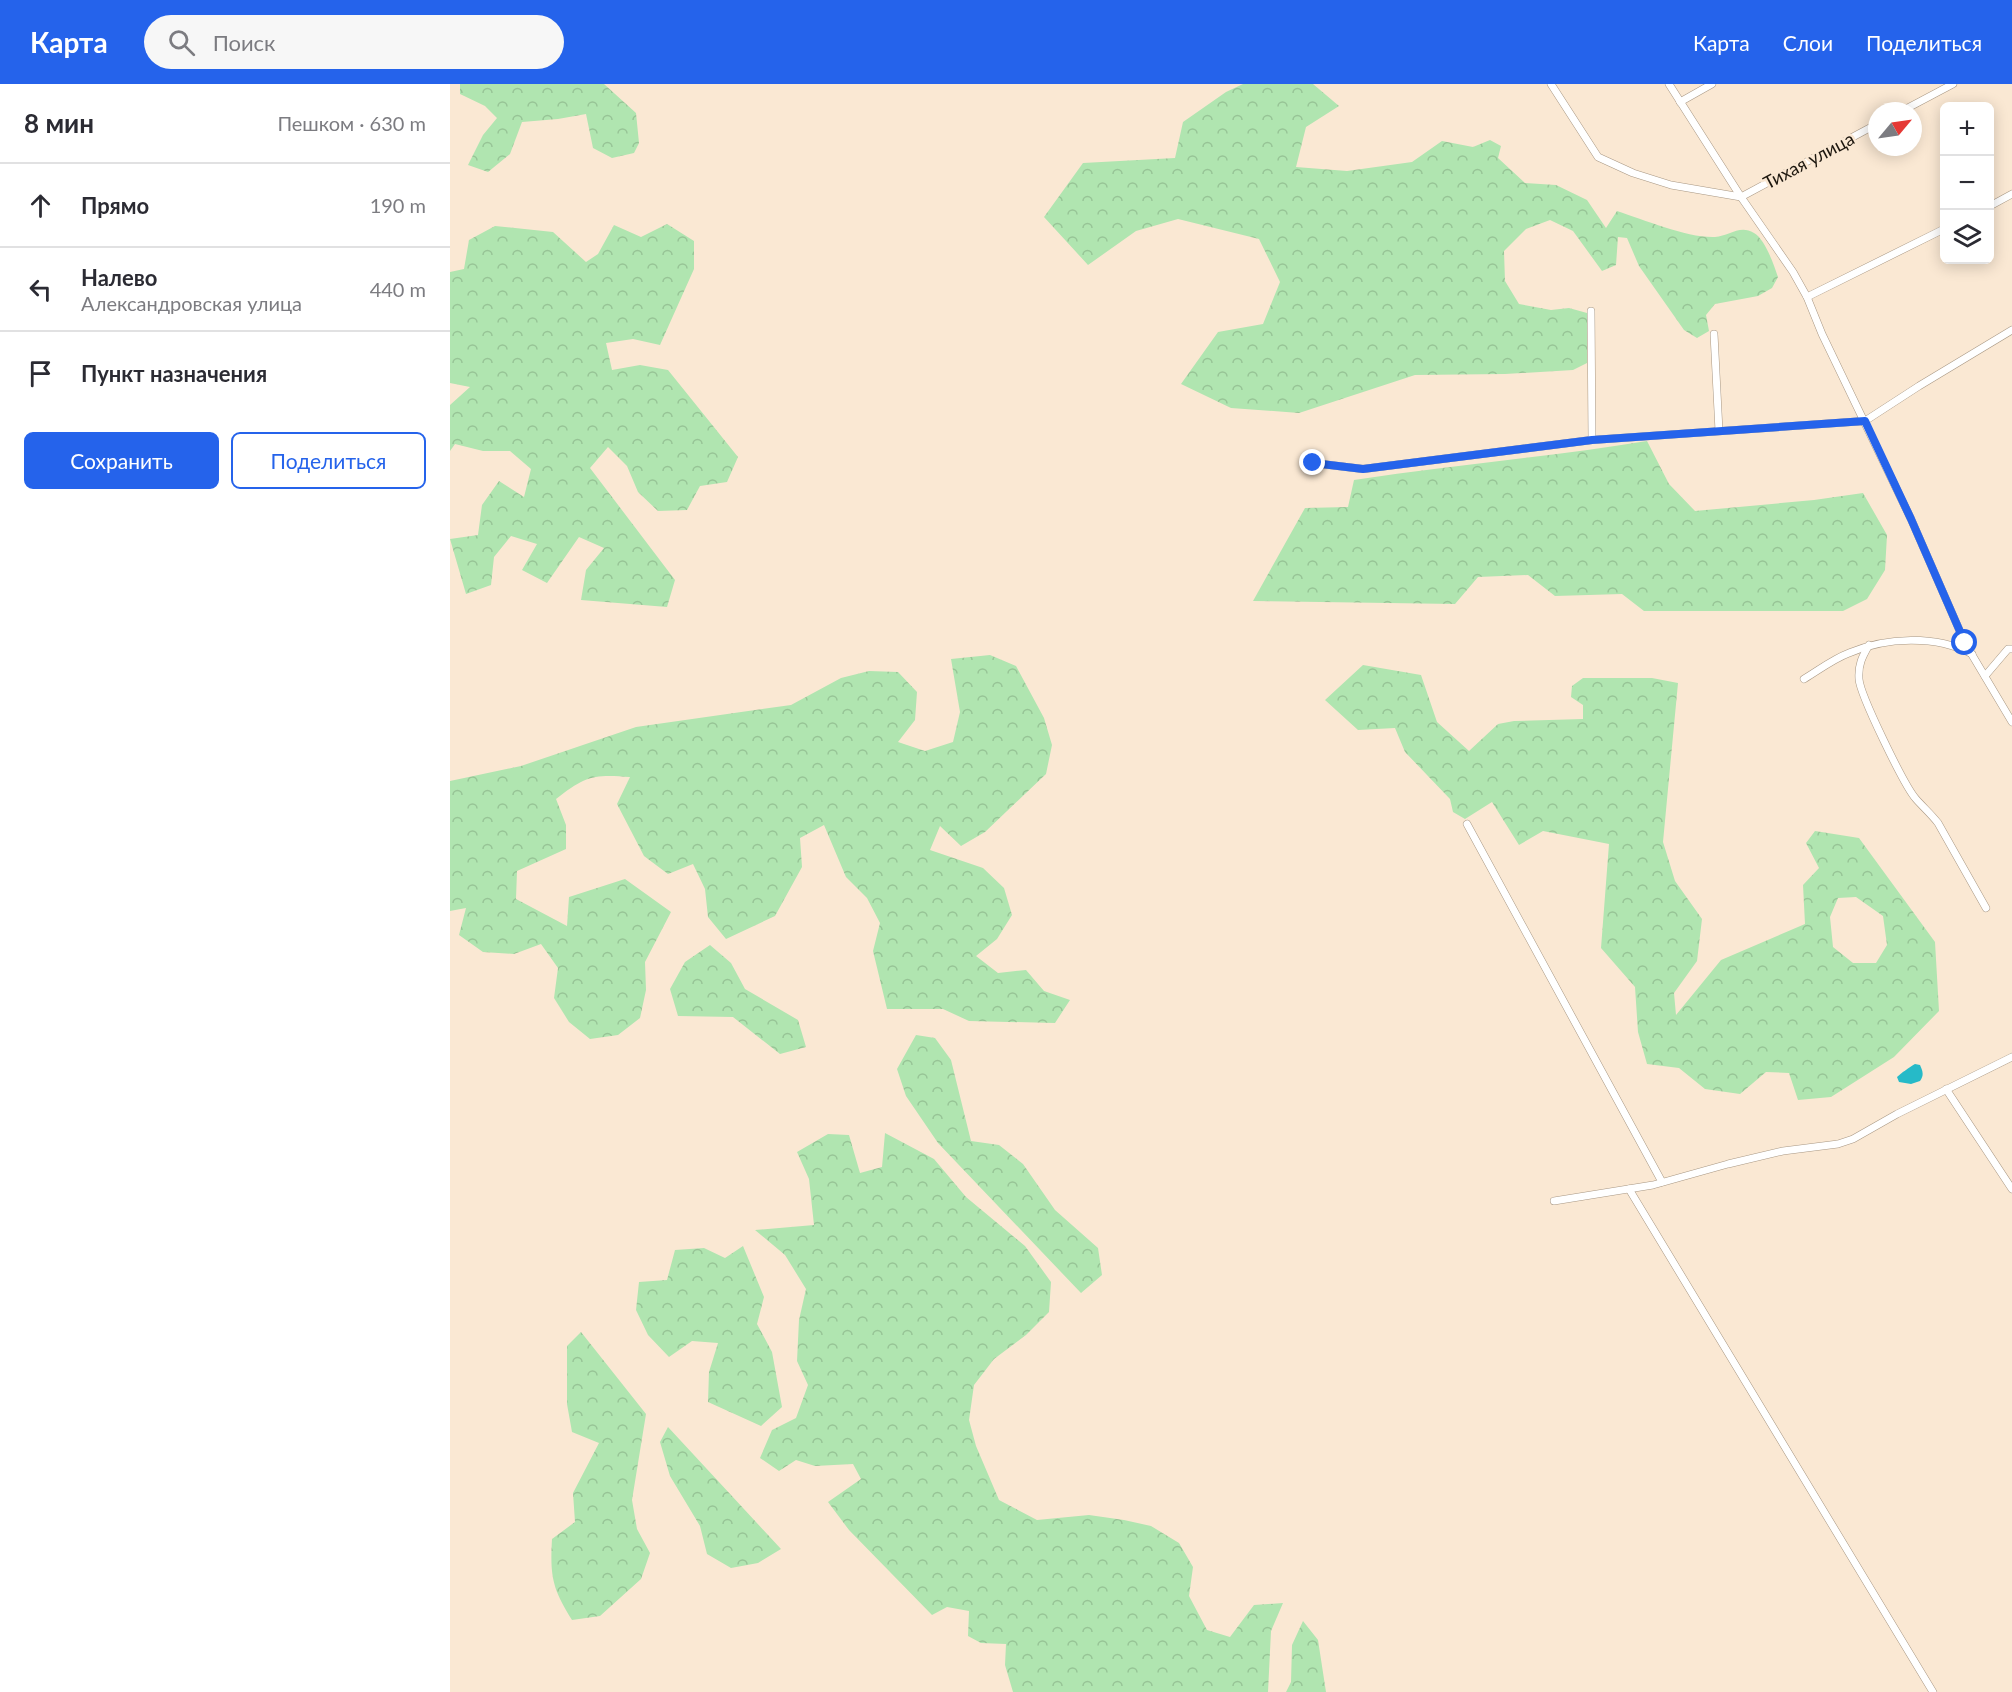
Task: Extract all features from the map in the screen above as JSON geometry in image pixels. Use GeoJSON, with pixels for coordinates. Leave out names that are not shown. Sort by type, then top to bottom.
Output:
{"type":"FeatureCollection","features":[{"type":"Feature","properties":{"kind":"street"},"geometry":{"type":"LineString","coordinates":[[1551,84],[1598,157],[1671,185],[1741,197]]}},
{"type":"Feature","properties":{"kind":"street"},"geometry":{"type":"LineString","coordinates":[[1669,84],[1808,297],[1822,334],[1911,519],[1948,608],[2012,722]]}},
{"type":"Feature","properties":{"kind":"street"},"geometry":{"type":"LineString","coordinates":[[1680,102],[1712,84]]}},
{"type":"Feature","properties":{"kind":"street"},"geometry":{"type":"LineString","coordinates":[[1919,102],[1953,84]]}},
{"type":"Feature","properties":{"kind":"street","name":"Тихая улица"},"geometry":{"type":"LineString","coordinates":[[1741,197],[1868,129]]}},
{"type":"Feature","properties":{"kind":"street"},"geometry":{"type":"LineString","coordinates":[[1994,203],[2012,194]]}},
{"type":"Feature","properties":{"kind":"street"},"geometry":{"type":"LineString","coordinates":[[1808,297],[1940,231]]}},
{"type":"Feature","properties":{"kind":"street"},"geometry":{"type":"LineString","coordinates":[[1591,311],[1592,440]]}},
{"type":"Feature","properties":{"kind":"street"},"geometry":{"type":"LineString","coordinates":[[1313,463],[1363,469],[1592,440],[1865,421],[2012,330]]}},
{"type":"Feature","properties":{"kind":"street"},"geometry":{"type":"LineString","coordinates":[[1714,334],[1719,431]]}},
{"type":"Feature","properties":{"kind":"street"},"geometry":{"type":"LineString","coordinates":[[1804,680],[1847,653],[1869,645],[1893,642],[1940,643],[1958,647],[1972,654]]}},
{"type":"Feature","properties":{"kind":"street"},"geometry":{"type":"LineString","coordinates":[[1869,645],[1859,661],[1859,682],[1882,736],[1916,799],[1938,823],[1986,908]]}},
{"type":"Feature","properties":{"kind":"street"},"geometry":{"type":"LineString","coordinates":[[1985,676],[2008,649],[2012,649]]}},
{"type":"Feature","properties":{"kind":"street"},"geometry":{"type":"LineString","coordinates":[[1467,824],[1662,1182]]}},
{"type":"Feature","properties":{"kind":"street"},"geometry":{"type":"LineString","coordinates":[[1554,1201],[1662,1182],[1783,1151],[1839,1144],[2012,1057]]}},
{"type":"Feature","properties":{"kind":"street"},"geometry":{"type":"LineString","coordinates":[[1946,1089],[2012,1188]]}},
{"type":"Feature","properties":{"kind":"street"},"geometry":{"type":"LineString","coordinates":[[1629,1189],[1933,1692]]}},
{"type":"Feature","properties":{"kind":"green space"},"geometry":{"type":"Polygon","coordinates":[[[460,84],[604,84],[636,113],[639,143],[634,153],[612,158],[593,148],[586,114],[522,122],[510,154],[488,172],[468,165],[483,135],[497,118],[485,106],[460,94],[460,84]]]}},
{"type":"Feature","properties":{"kind":"green space"},"geometry":{"type":"Polygon","coordinates":[[[1243,84],[1313,84],[1339,106],[1306,127],[1296,167],[1347,171],[1412,162],[1442,141],[1473,147],[1490,140],[1501,146],[1498,158],[1525,183],[1556,185],[1587,200],[1606,228],[1617,211],[1666,228],[1704,237],[1720,236],[1739,230],[1749,231],[1762,241],[1778,277],[1772,288],[1758,296],[1715,304],[1706,315],[1709,331],[1697,338],[1684,330],[1639,266],[1627,238],[1618,237],[1616,265],[1602,271],[1573,231],[1550,220],[1526,229],[1504,251],[1505,281],[1519,304],[1551,310],[1569,308],[1587,313],[1587,363],[1573,370],[1505,374],[1415,375],[1299,413],[1231,408],[1181,384],[1218,332],[1263,324],[1280,282],[1259,239],[1178,219],[1136,231],[1088,265],[1044,217],[1083,163],[1175,158],[1183,122],[1226,92],[1243,84]]]}},
{"type":"Feature","properties":{"kind":"green space"},"geometry":{"type":"Polygon","coordinates":[[[667,224],[694,241],[694,269],[660,345],[633,339],[606,343],[612,370],[640,365],[668,370],[738,457],[727,482],[700,486],[687,510],[658,511],[638,492],[627,466],[608,447],[590,468],[675,580],[667,607],[581,600],[586,570],[604,548],[579,537],[547,583],[522,570],[537,544],[511,536],[494,557],[491,585],[466,594],[450,539],[478,535],[482,505],[499,481],[524,497],[531,469],[510,451],[483,451],[455,444],[450,451],[450,405],[470,387],[450,383],[450,272],[464,269],[469,240],[495,226],[553,232],[586,262],[598,254],[614,225],[641,237],[667,224]]]}},
{"type":"Feature","properties":{"kind":"green space"},"geometry":{"type":"Polygon","coordinates":[[[1647,441],[1669,484],[1695,511],[1863,493],[1887,535],[1885,570],[1867,599],[1843,611],[1644,611],[1622,594],[1555,596],[1528,575],[1478,577],[1455,604],[1253,601],[1305,508],[1348,507],[1354,480],[1647,441]]]}},
{"type":"Feature","properties":{"kind":"green space"},"geometry":{"type":"Polygon","coordinates":[[[990,655],[1016,666],[1044,718],[1052,745],[1046,774],[985,832],[961,846],[940,826],[930,850],[983,868],[1004,888],[1012,915],[997,939],[976,956],[998,973],[1026,970],[1044,991],[1070,1000],[1055,1023],[969,1021],[943,1009],[887,1009],[873,951],[880,923],[867,898],[846,877],[824,825],[800,838],[802,867],[775,916],[726,939],[708,917],[705,889],[693,864],[668,874],[644,856],[617,804],[630,777],[590,778],[575,785],[556,799],[566,825],[566,849],[517,871],[516,899],[567,926],[569,897],[625,879],[671,912],[645,962],[646,990],[640,1018],[618,1035],[590,1039],[569,1022],[554,998],[558,968],[541,944],[514,954],[483,952],[459,935],[466,908],[450,911],[450,781],[521,766],[636,727],[791,705],[841,678],[869,671],[898,672],[917,692],[915,720],[898,742],[925,751],[953,742],[960,712],[951,659],[990,655]]]}},
{"type":"Feature","properties":{"kind":"green space"},"geometry":{"type":"Polygon","coordinates":[[[1363,665],[1421,675],[1437,722],[1469,751],[1498,724],[1514,721],[1583,719],[1583,705],[1571,697],[1572,686],[1583,678],[1652,678],[1678,683],[1663,842],[1675,881],[1702,919],[1697,961],[1674,993],[1676,1015],[1721,960],[1805,924],[1803,885],[1819,868],[1806,843],[1815,831],[1859,838],[1935,942],[1939,1011],[1894,1057],[1831,1097],[1798,1100],[1789,1073],[1766,1072],[1740,1094],[1705,1089],[1679,1068],[1647,1064],[1638,1032],[1635,987],[1601,948],[1609,844],[1543,831],[1519,845],[1492,802],[1465,819],[1453,812],[1450,799],[1405,752],[1395,728],[1358,730],[1325,700],[1363,665]],[[1856,897],[1838,898],[1830,917],[1833,947],[1853,963],[1876,963],[1887,945],[1883,916],[1856,897]]]}},
{"type":"Feature","properties":{"kind":"green space"},"geometry":{"type":"Polygon","coordinates":[[[710,945],[731,963],[745,989],[798,1020],[806,1047],[780,1054],[733,1017],[678,1016],[670,989],[685,962],[710,945]]]}},
{"type":"Feature","properties":{"kind":"green space"},"geometry":{"type":"Polygon","coordinates":[[[916,1035],[935,1038],[951,1060],[971,1141],[999,1145],[1023,1164],[1055,1210],[1098,1248],[1102,1275],[1081,1293],[938,1143],[906,1096],[897,1069],[916,1035]]]}},
{"type":"Feature","properties":{"kind":"green space"},"geometry":{"type":"Polygon","coordinates":[[[885,1133],[934,1159],[966,1197],[1025,1246],[1051,1282],[1049,1312],[1026,1335],[994,1359],[974,1385],[969,1420],[976,1446],[999,1500],[1037,1520],[1089,1515],[1124,1520],[1151,1526],[1179,1543],[1193,1567],[1189,1596],[1207,1630],[1230,1637],[1254,1605],[1283,1603],[1271,1631],[1268,1692],[1013,1692],[1005,1665],[1006,1644],[981,1643],[968,1636],[969,1611],[947,1607],[932,1615],[849,1530],[828,1502],[861,1479],[853,1464],[815,1466],[796,1460],[779,1471],[760,1458],[772,1430],[796,1418],[808,1385],[797,1361],[799,1320],[806,1289],[785,1255],[755,1230],[814,1225],[809,1179],[797,1152],[828,1134],[849,1135],[860,1173],[882,1167],[885,1133]]]}},
{"type":"Feature","properties":{"kind":"green space"},"geometry":{"type":"Polygon","coordinates":[[[743,1246],[764,1297],[757,1324],[772,1352],[782,1407],[761,1426],[708,1402],[709,1372],[718,1343],[692,1341],[669,1357],[648,1335],[636,1310],[639,1282],[667,1280],[675,1250],[704,1248],[725,1258],[743,1246]]]}},
{"type":"Feature","properties":{"kind":"green space"},"geometry":{"type":"Polygon","coordinates":[[[581,1332],[646,1414],[632,1500],[637,1529],[650,1553],[641,1579],[600,1616],[572,1620],[556,1590],[551,1552],[552,1539],[575,1522],[573,1493],[599,1443],[572,1432],[567,1404],[567,1346],[581,1332]]]}},
{"type":"Feature","properties":{"kind":"green space"},"geometry":{"type":"Polygon","coordinates":[[[668,1427],[781,1549],[758,1563],[731,1568],[707,1554],[700,1526],[670,1476],[660,1442],[668,1427]]]}},
{"type":"Feature","properties":{"kind":"green space"},"geometry":{"type":"Polygon","coordinates":[[[1303,1621],[1318,1640],[1326,1692],[1286,1692],[1291,1682],[1292,1645],[1303,1621]]]}},
{"type":"Feature","properties":{"kind":"water"},"geometry":{"type":"Polygon","coordinates":[[[1915,1064],[1920,1065],[1922,1070],[1923,1075],[1920,1081],[1911,1084],[1899,1082],[1897,1077],[1915,1064]]]}},
{"type":"Feature","properties":{"kind":"route"},"geometry":{"type":"LineString","coordinates":[[1313,463],[1363,469],[1592,440],[1865,421],[1965,643]]}}]}
